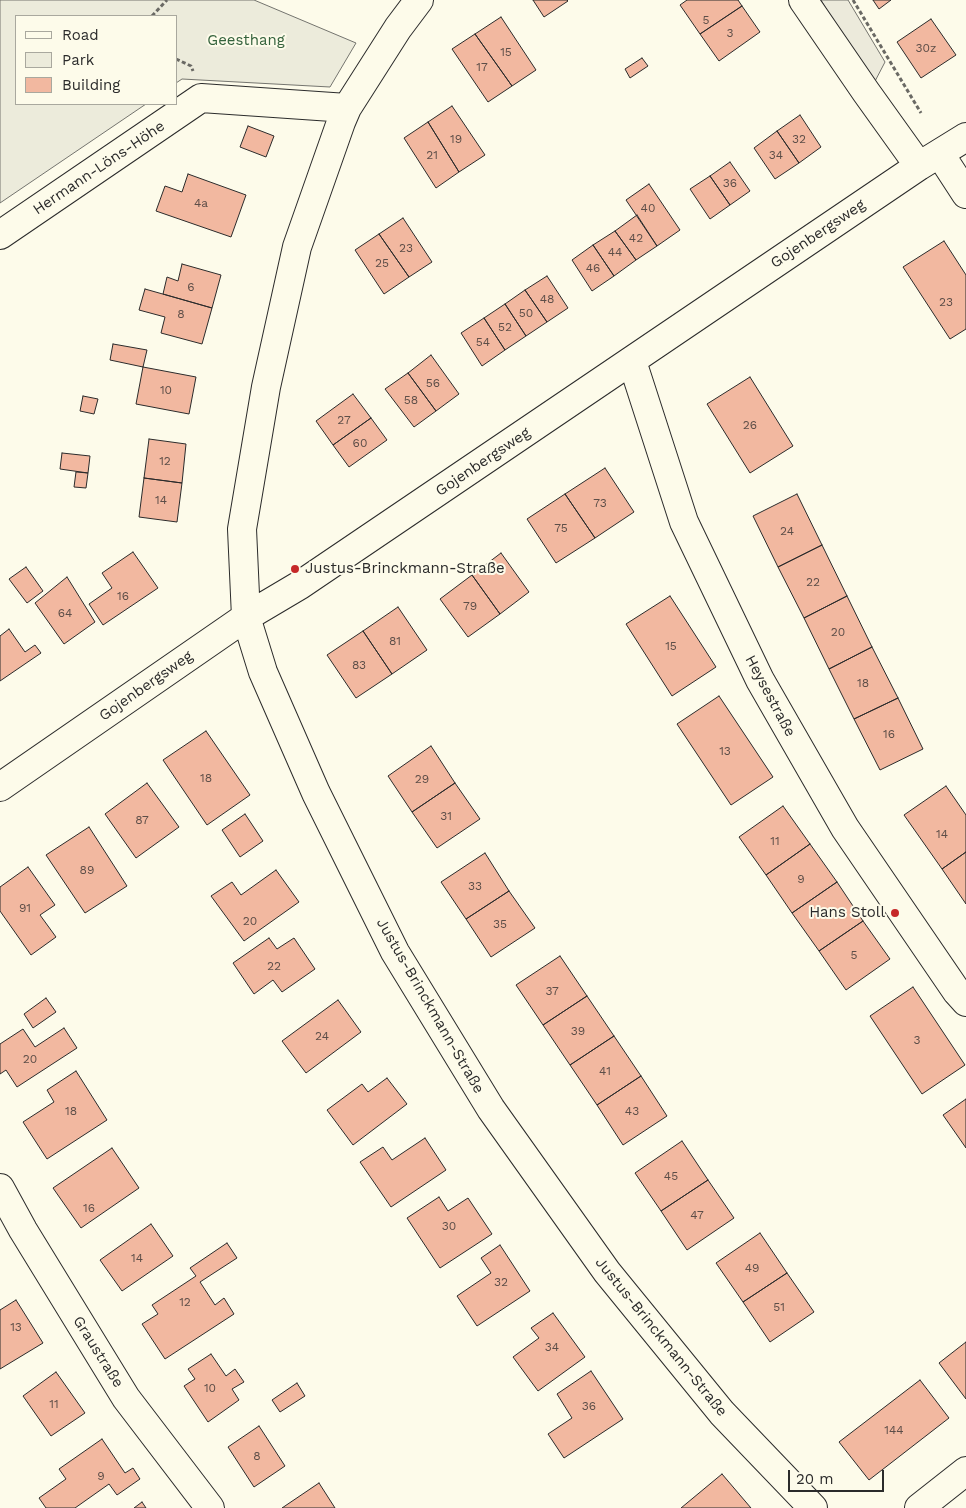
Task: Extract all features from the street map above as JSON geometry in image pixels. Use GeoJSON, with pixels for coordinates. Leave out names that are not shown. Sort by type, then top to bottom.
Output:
{"type":"FeatureCollection","features":[{"type":"Feature","properties":{"kind":"street","name":"Justus-Brinckmann-Straße"},"geometry":{"type":"LineString","coordinates":[[419,0],[398,28],[347,108],[297,247],[266,387],[242,528],[246,617],[263,672],[316,793],[395,952],[491,1109],[607,1272],[722,1413],[813,1508]]}},
{"type":"Feature","properties":{"kind":"street"},"geometry":{"type":"LineString","coordinates":[[803,0],[866,92],[929,160],[966,194]]}},
{"type":"Feature","properties":{"kind":"street","name":"Hermann-Löns-Höhe"},"geometry":{"type":"LineString","coordinates":[[0,235],[201,98],[347,108]]}},
{"type":"Feature","properties":{"kind":"street","name":"Gojenbergsweg"},"geometry":{"type":"LineString","coordinates":[[0,787],[246,617],[300,585],[929,160],[966,137]]}},
{"type":"Feature","properties":{"kind":"street","name":"Heysestraße"},"geometry":{"type":"LineString","coordinates":[[632,361],[684,522],[760,680],[845,828],[957,992],[966,1002]]}},
{"type":"Feature","properties":{"kind":"street","name":"Graustraße"},"geometry":{"type":"LineString","coordinates":[[0,1188],[23,1230],[126,1398],[210,1508]]}},
{"type":"Feature","properties":{"kind":"street"},"geometry":{"type":"LineString","coordinates":[[919,1508],[966,1471]]}},
{"type":"Feature","properties":{"kind":"path"},"geometry":{"type":"LineString","coordinates":[[153,15],[167,0]]}},
{"type":"Feature","properties":{"kind":"path"},"geometry":{"type":"LineString","coordinates":[[178,60],[191,66]]}},
{"type":"Feature","properties":{"kind":"green space","name":"Geesthang"},"geometry":{"type":"Polygon","coordinates":[[[0,0],[254,0],[356,43],[330,87],[182,79],[178,82],[178,15],[15,15],[15,105],[145,105],[0,203],[0,0]]]}},
{"type":"Feature","properties":{"kind":"shaded area"},"geometry":{"type":"Polygon","coordinates":[[[821,0],[848,0],[885,62],[872,87],[821,0]]]}},
{"type":"Feature","properties":{"kind":"building"},"geometry":{"type":"Polygon","coordinates":[[[533,0],[567,0],[568,1],[544,17],[533,0]]]}},
{"type":"Feature","properties":{"kind":"building"},"geometry":{"type":"Polygon","coordinates":[[[687,0],[738,0],[742,6],[700,34],[680,5],[687,0]]]}},
{"type":"Feature","properties":{"kind":"building"},"geometry":{"type":"Polygon","coordinates":[[[873,0],[891,0],[879,9],[873,0]]]}},
{"type":"Feature","properties":{"kind":"building"},"geometry":{"type":"Polygon","coordinates":[[[742,6],[760,32],[719,61],[700,34],[742,6]]]}},
{"type":"Feature","properties":{"kind":"building"},"geometry":{"type":"Polygon","coordinates":[[[501,17],[536,70],[512,86],[475,34],[501,17]]]}},
{"type":"Feature","properties":{"kind":"building"},"geometry":{"type":"Polygon","coordinates":[[[931,19],[956,55],[921,78],[897,42],[931,19]]]}},
{"type":"Feature","properties":{"kind":"building"},"geometry":{"type":"Polygon","coordinates":[[[475,34],[512,86],[488,102],[452,49],[475,34]]]}},
{"type":"Feature","properties":{"kind":"building"},"geometry":{"type":"Polygon","coordinates":[[[642,58],[648,66],[630,78],[625,69],[642,58]]]}},
{"type":"Feature","properties":{"kind":"building"},"geometry":{"type":"Polygon","coordinates":[[[452,106],[485,155],[459,172],[428,122],[452,106]]]}},
{"type":"Feature","properties":{"kind":"building"},"geometry":{"type":"Polygon","coordinates":[[[800,115],[821,147],[799,163],[777,131],[800,115]]]}},
{"type":"Feature","properties":{"kind":"building"},"geometry":{"type":"Polygon","coordinates":[[[428,122],[459,172],[436,188],[404,138],[428,122]]]}},
{"type":"Feature","properties":{"kind":"building"},"geometry":{"type":"Polygon","coordinates":[[[248,126],[274,136],[266,157],[240,147],[248,126]]]}},
{"type":"Feature","properties":{"kind":"building"},"geometry":{"type":"Polygon","coordinates":[[[777,131],[799,163],[775,179],[754,148],[777,131]]]}},
{"type":"Feature","properties":{"kind":"building"},"geometry":{"type":"Polygon","coordinates":[[[730,162],[750,191],[730,205],[710,176],[730,162]]]}},
{"type":"Feature","properties":{"kind":"building"},"geometry":{"type":"Polygon","coordinates":[[[188,174],[246,195],[231,237],[156,211],[165,186],[182,192],[188,174]]]}},
{"type":"Feature","properties":{"kind":"building"},"geometry":{"type":"Polygon","coordinates":[[[710,176],[730,205],[710,219],[690,189],[710,176]]]}},
{"type":"Feature","properties":{"kind":"building"},"geometry":{"type":"Polygon","coordinates":[[[649,184],[680,230],[657,246],[626,200],[649,184]]]}},
{"type":"Feature","properties":{"kind":"building"},"geometry":{"type":"Polygon","coordinates":[[[637,215],[657,246],[636,260],[615,231],[637,215]]]}},
{"type":"Feature","properties":{"kind":"building"},"geometry":{"type":"Polygon","coordinates":[[[403,218],[432,262],[409,277],[379,234],[403,218]]]}},
{"type":"Feature","properties":{"kind":"building"},"geometry":{"type":"Polygon","coordinates":[[[615,231],[636,260],[614,276],[593,245],[615,231]]]}},
{"type":"Feature","properties":{"kind":"building"},"geometry":{"type":"Polygon","coordinates":[[[379,234],[409,277],[384,294],[355,250],[379,234]]]}},
{"type":"Feature","properties":{"kind":"building"},"geometry":{"type":"Polygon","coordinates":[[[944,241],[966,275],[966,329],[950,339],[903,267],[944,241]]]}},
{"type":"Feature","properties":{"kind":"building"},"geometry":{"type":"Polygon","coordinates":[[[593,245],[614,276],[592,291],[572,260],[593,245]]]}},
{"type":"Feature","properties":{"kind":"building"},"geometry":{"type":"Polygon","coordinates":[[[182,264],[221,275],[212,308],[163,294],[167,277],[178,281],[182,264]]]}},
{"type":"Feature","properties":{"kind":"building"},"geometry":{"type":"Polygon","coordinates":[[[547,276],[568,308],[547,322],[525,290],[547,276]]]}},
{"type":"Feature","properties":{"kind":"building"},"geometry":{"type":"Polygon","coordinates":[[[145,289],[212,308],[202,344],[161,333],[165,317],[139,310],[145,289]]]}},
{"type":"Feature","properties":{"kind":"building"},"geometry":{"type":"Polygon","coordinates":[[[525,290],[547,322],[526,336],[505,304],[525,290]]]}},
{"type":"Feature","properties":{"kind":"building"},"geometry":{"type":"Polygon","coordinates":[[[505,304],[526,336],[505,350],[484,318],[505,304]]]}},
{"type":"Feature","properties":{"kind":"building"},"geometry":{"type":"Polygon","coordinates":[[[484,318],[505,350],[482,366],[461,333],[484,318]]]}},
{"type":"Feature","properties":{"kind":"building"},"geometry":{"type":"Polygon","coordinates":[[[113,344],[147,350],[143,367],[110,360],[113,344]]]}},
{"type":"Feature","properties":{"kind":"building"},"geometry":{"type":"Polygon","coordinates":[[[431,355],[459,394],[436,411],[408,373],[431,355]]]}},
{"type":"Feature","properties":{"kind":"building"},"geometry":{"type":"Polygon","coordinates":[[[143,367],[196,377],[189,414],[136,404],[143,367]]]}},
{"type":"Feature","properties":{"kind":"building"},"geometry":{"type":"Polygon","coordinates":[[[408,373],[436,411],[414,427],[385,389],[408,373]]]}},
{"type":"Feature","properties":{"kind":"building"},"geometry":{"type":"Polygon","coordinates":[[[750,377],[793,446],[750,473],[707,404],[750,377]]]}},
{"type":"Feature","properties":{"kind":"building"},"geometry":{"type":"Polygon","coordinates":[[[353,394],[371,418],[333,445],[316,421],[353,394]]]}},
{"type":"Feature","properties":{"kind":"building"},"geometry":{"type":"Polygon","coordinates":[[[83,396],[98,399],[94,414],[80,411],[83,396]]]}},
{"type":"Feature","properties":{"kind":"building"},"geometry":{"type":"Polygon","coordinates":[[[371,418],[387,440],[349,467],[333,445],[371,418]]]}},
{"type":"Feature","properties":{"kind":"building"},"geometry":{"type":"Polygon","coordinates":[[[149,439],[186,444],[182,483],[144,478],[149,439]]]}},
{"type":"Feature","properties":{"kind":"building"},"geometry":{"type":"Polygon","coordinates":[[[62,453],[90,456],[88,473],[60,469],[62,453]]]}},
{"type":"Feature","properties":{"kind":"building"},"geometry":{"type":"Polygon","coordinates":[[[605,468],[634,512],[595,538],[565,494],[605,468]]]}},
{"type":"Feature","properties":{"kind":"building"},"geometry":{"type":"Polygon","coordinates":[[[76,472],[88,473],[86,488],[74,487],[76,472]]]}},
{"type":"Feature","properties":{"kind":"building"},"geometry":{"type":"Polygon","coordinates":[[[144,478],[182,483],[177,522],[139,517],[144,478]]]}},
{"type":"Feature","properties":{"kind":"building"},"geometry":{"type":"Polygon","coordinates":[[[565,494],[595,538],[556,563],[527,519],[565,494]]]}},
{"type":"Feature","properties":{"kind":"building"},"geometry":{"type":"Polygon","coordinates":[[[797,494],[822,545],[778,567],[753,516],[797,494]]]}},
{"type":"Feature","properties":{"kind":"building"},"geometry":{"type":"Polygon","coordinates":[[[822,545],[847,596],[804,618],[778,567],[822,545]]]}},
{"type":"Feature","properties":{"kind":"building"},"geometry":{"type":"Polygon","coordinates":[[[133,552],[158,588],[103,625],[89,604],[112,588],[102,573],[133,552]]]}},
{"type":"Feature","properties":{"kind":"building"},"geometry":{"type":"Polygon","coordinates":[[[501,553],[529,592],[500,614],[472,575],[501,553]]]}},
{"type":"Feature","properties":{"kind":"building"},"geometry":{"type":"Polygon","coordinates":[[[26,567],[43,591],[27,603],[9,579],[26,567]]]}},
{"type":"Feature","properties":{"kind":"building"},"geometry":{"type":"Polygon","coordinates":[[[472,575],[500,614],[468,637],[440,599],[472,575]]]}},
{"type":"Feature","properties":{"kind":"building"},"geometry":{"type":"Polygon","coordinates":[[[67,577],[95,622],[64,644],[35,603],[67,577]]]}},
{"type":"Feature","properties":{"kind":"building"},"geometry":{"type":"Polygon","coordinates":[[[670,596],[716,667],[672,696],[626,624],[670,596]]]}},
{"type":"Feature","properties":{"kind":"building"},"geometry":{"type":"Polygon","coordinates":[[[847,596],[872,647],[829,669],[804,618],[847,596]]]}},
{"type":"Feature","properties":{"kind":"building"},"geometry":{"type":"Polygon","coordinates":[[[398,607],[427,650],[392,674],[363,631],[398,607]]]}},
{"type":"Feature","properties":{"kind":"building"},"geometry":{"type":"Polygon","coordinates":[[[9,629],[25,652],[35,645],[41,653],[0,681],[0,636],[9,629]]]}},
{"type":"Feature","properties":{"kind":"building"},"geometry":{"type":"Polygon","coordinates":[[[363,631],[392,674],[356,698],[327,655],[363,631]]]}},
{"type":"Feature","properties":{"kind":"building"},"geometry":{"type":"Polygon","coordinates":[[[872,647],[898,698],[854,719],[829,669],[872,647]]]}},
{"type":"Feature","properties":{"kind":"building"},"geometry":{"type":"Polygon","coordinates":[[[719,696],[773,777],[731,805],[677,724],[719,696]]]}},
{"type":"Feature","properties":{"kind":"building"},"geometry":{"type":"Polygon","coordinates":[[[898,698],[923,749],[880,770],[854,719],[898,698]]]}},
{"type":"Feature","properties":{"kind":"building"},"geometry":{"type":"Polygon","coordinates":[[[206,731],[250,795],[207,825],[163,760],[206,731]]]}},
{"type":"Feature","properties":{"kind":"building"},"geometry":{"type":"Polygon","coordinates":[[[431,746],[455,783],[412,812],[388,776],[431,746]]]}},
{"type":"Feature","properties":{"kind":"building"},"geometry":{"type":"Polygon","coordinates":[[[147,783],[179,827],[136,858],[105,814],[147,783]]]}},
{"type":"Feature","properties":{"kind":"building"},"geometry":{"type":"Polygon","coordinates":[[[455,783],[480,819],[437,848],[412,812],[455,783]]]}},
{"type":"Feature","properties":{"kind":"building"},"geometry":{"type":"Polygon","coordinates":[[[946,786],[966,815],[966,852],[942,869],[904,815],[946,786]]]}},
{"type":"Feature","properties":{"kind":"building"},"geometry":{"type":"Polygon","coordinates":[[[783,806],[810,844],[766,875],[739,837],[783,806]]]}},
{"type":"Feature","properties":{"kind":"building"},"geometry":{"type":"Polygon","coordinates":[[[245,814],[263,841],[240,857],[222,830],[245,814]]]}},
{"type":"Feature","properties":{"kind":"building"},"geometry":{"type":"Polygon","coordinates":[[[89,827],[127,886],[85,913],[46,855],[89,827]]]}},
{"type":"Feature","properties":{"kind":"building"},"geometry":{"type":"Polygon","coordinates":[[[810,844],[837,882],[792,913],[766,875],[810,844]]]}},
{"type":"Feature","properties":{"kind":"building"},"geometry":{"type":"Polygon","coordinates":[[[966,852],[966,904],[942,869],[966,852]]]}},
{"type":"Feature","properties":{"kind":"building"},"geometry":{"type":"Polygon","coordinates":[[[485,853],[509,891],[466,919],[441,882],[485,853]]]}},
{"type":"Feature","properties":{"kind":"building"},"geometry":{"type":"Polygon","coordinates":[[[28,867],[55,905],[40,915],[56,937],[31,955],[0,911],[0,887],[28,867]]]}},
{"type":"Feature","properties":{"kind":"building"},"geometry":{"type":"Polygon","coordinates":[[[276,870],[299,902],[244,941],[211,896],[232,882],[241,895],[276,870]]]}},
{"type":"Feature","properties":{"kind":"building"},"geometry":{"type":"Polygon","coordinates":[[[837,882],[863,921],[819,951],[792,913],[837,882]]]}},
{"type":"Feature","properties":{"kind":"building"},"geometry":{"type":"Polygon","coordinates":[[[509,891],[535,928],[491,957],[466,919],[509,891]]]}},
{"type":"Feature","properties":{"kind":"building"},"geometry":{"type":"Polygon","coordinates":[[[863,921],[890,959],[846,990],[819,951],[863,921]]]}},
{"type":"Feature","properties":{"kind":"building"},"geometry":{"type":"Polygon","coordinates":[[[269,938],[277,949],[294,938],[315,969],[282,992],[273,980],[254,994],[233,963],[269,938]]]}},
{"type":"Feature","properties":{"kind":"building"},"geometry":{"type":"Polygon","coordinates":[[[560,956],[587,996],[543,1025],[516,985],[560,956]]]}},
{"type":"Feature","properties":{"kind":"building"},"geometry":{"type":"Polygon","coordinates":[[[913,987],[965,1065],[922,1094],[870,1016],[913,987]]]}},
{"type":"Feature","properties":{"kind":"building"},"geometry":{"type":"Polygon","coordinates":[[[587,996],[614,1036],[570,1065],[543,1025],[587,996]]]}},
{"type":"Feature","properties":{"kind":"building"},"geometry":{"type":"Polygon","coordinates":[[[46,998],[56,1012],[33,1028],[24,1014],[46,998]]]}},
{"type":"Feature","properties":{"kind":"building"},"geometry":{"type":"Polygon","coordinates":[[[338,1000],[361,1032],[306,1073],[282,1041],[338,1000]]]}},
{"type":"Feature","properties":{"kind":"building"},"geometry":{"type":"Polygon","coordinates":[[[64,1028],[77,1048],[17,1087],[6,1070],[0,1074],[0,1044],[23,1029],[35,1047],[64,1028]]]}},
{"type":"Feature","properties":{"kind":"building"},"geometry":{"type":"Polygon","coordinates":[[[614,1036],[641,1076],[597,1105],[570,1065],[614,1036]]]}},
{"type":"Feature","properties":{"kind":"building"},"geometry":{"type":"Polygon","coordinates":[[[76,1071],[107,1120],[47,1159],[23,1122],[54,1102],[47,1090],[76,1071]]]}},
{"type":"Feature","properties":{"kind":"building"},"geometry":{"type":"Polygon","coordinates":[[[641,1076],[667,1116],[623,1145],[597,1105],[641,1076]]]}},
{"type":"Feature","properties":{"kind":"building"},"geometry":{"type":"Polygon","coordinates":[[[387,1078],[407,1104],[353,1145],[327,1110],[362,1084],[368,1092],[387,1078]]]}},
{"type":"Feature","properties":{"kind":"building"},"geometry":{"type":"Polygon","coordinates":[[[966,1099],[966,1148],[943,1115],[966,1099]]]}},
{"type":"Feature","properties":{"kind":"building"},"geometry":{"type":"Polygon","coordinates":[[[425,1138],[446,1170],[391,1207],[360,1162],[383,1147],[392,1160],[425,1138]]]}},
{"type":"Feature","properties":{"kind":"building"},"geometry":{"type":"Polygon","coordinates":[[[682,1141],[708,1180],[661,1211],[635,1173],[682,1141]]]}},
{"type":"Feature","properties":{"kind":"building"},"geometry":{"type":"Polygon","coordinates":[[[112,1148],[139,1188],[81,1228],[53,1188],[112,1148]]]}},
{"type":"Feature","properties":{"kind":"building"},"geometry":{"type":"Polygon","coordinates":[[[708,1180],[734,1218],[687,1250],[661,1211],[708,1180]]]}},
{"type":"Feature","properties":{"kind":"building"},"geometry":{"type":"Polygon","coordinates":[[[439,1197],[448,1211],[468,1198],[492,1234],[440,1268],[407,1218],[439,1197]]]}},
{"type":"Feature","properties":{"kind":"building"},"geometry":{"type":"Polygon","coordinates":[[[151,1224],[173,1256],[122,1291],[100,1260],[151,1224]]]}},
{"type":"Feature","properties":{"kind":"building"},"geometry":{"type":"Polygon","coordinates":[[[760,1233],[787,1273],[743,1302],[716,1263],[760,1233]]]}},
{"type":"Feature","properties":{"kind":"building"},"geometry":{"type":"Polygon","coordinates":[[[227,1243],[237,1258],[200,1282],[215,1305],[224,1298],[234,1314],[165,1359],[142,1324],[158,1314],[152,1305],[196,1276],[190,1268],[227,1243]]]}},
{"type":"Feature","properties":{"kind":"building"},"geometry":{"type":"Polygon","coordinates":[[[500,1245],[530,1291],[477,1326],[457,1296],[491,1273],[481,1258],[500,1245]]]}},
{"type":"Feature","properties":{"kind":"building"},"geometry":{"type":"Polygon","coordinates":[[[787,1273],[814,1312],[770,1342],[743,1302],[787,1273]]]}},
{"type":"Feature","properties":{"kind":"building"},"geometry":{"type":"Polygon","coordinates":[[[16,1300],[43,1343],[0,1369],[0,1310],[16,1300]]]}},
{"type":"Feature","properties":{"kind":"building"},"geometry":{"type":"Polygon","coordinates":[[[553,1313],[585,1357],[538,1391],[513,1357],[539,1338],[531,1328],[553,1313]]]}},
{"type":"Feature","properties":{"kind":"building"},"geometry":{"type":"Polygon","coordinates":[[[966,1342],[966,1399],[939,1363],[966,1342]]]}},
{"type":"Feature","properties":{"kind":"building"},"geometry":{"type":"Polygon","coordinates":[[[211,1354],[226,1376],[235,1369],[244,1382],[232,1389],[239,1400],[208,1422],[184,1386],[195,1379],[188,1369],[211,1354]]]}},
{"type":"Feature","properties":{"kind":"building"},"geometry":{"type":"Polygon","coordinates":[[[591,1371],[623,1419],[564,1458],[548,1434],[572,1418],[557,1394],[591,1371]]]}},
{"type":"Feature","properties":{"kind":"building"},"geometry":{"type":"Polygon","coordinates":[[[56,1372],[85,1413],[51,1436],[23,1396],[56,1372]]]}},
{"type":"Feature","properties":{"kind":"building"},"geometry":{"type":"Polygon","coordinates":[[[920,1380],[949,1418],[869,1480],[839,1442],[920,1380]]]}},
{"type":"Feature","properties":{"kind":"building"},"geometry":{"type":"Polygon","coordinates":[[[297,1383],[305,1396],[280,1412],[272,1400],[297,1383]]]}},
{"type":"Feature","properties":{"kind":"building"},"geometry":{"type":"Polygon","coordinates":[[[259,1426],[285,1466],[254,1487],[228,1447],[259,1426]]]}},
{"type":"Feature","properties":{"kind":"building"},"geometry":{"type":"Polygon","coordinates":[[[102,1439],[125,1473],[133,1468],[140,1479],[117,1495],[109,1484],[75,1508],[46,1508],[39,1498],[66,1479],[59,1469],[102,1439]]]}},
{"type":"Feature","properties":{"kind":"building"},"geometry":{"type":"Polygon","coordinates":[[[722,1474],[751,1508],[681,1508],[722,1474]]]}},
{"type":"Feature","properties":{"kind":"building"},"geometry":{"type":"Polygon","coordinates":[[[319,1483],[335,1508],[282,1508],[319,1483]]]}},
{"type":"Feature","properties":{"kind":"building"},"geometry":{"type":"Polygon","coordinates":[[[142,1502],[146,1508],[134,1508],[142,1502]]]}},
{"type":"Feature","properties":{"kind":"place","name":"Justus-Brinckmann-Straße"},"geometry":{"type":"Point","coordinates":[295,569]}},
{"type":"Feature","properties":{"kind":"place","name":"Hans Stoll"},"geometry":{"type":"Point","coordinates":[895,913]}}]}
